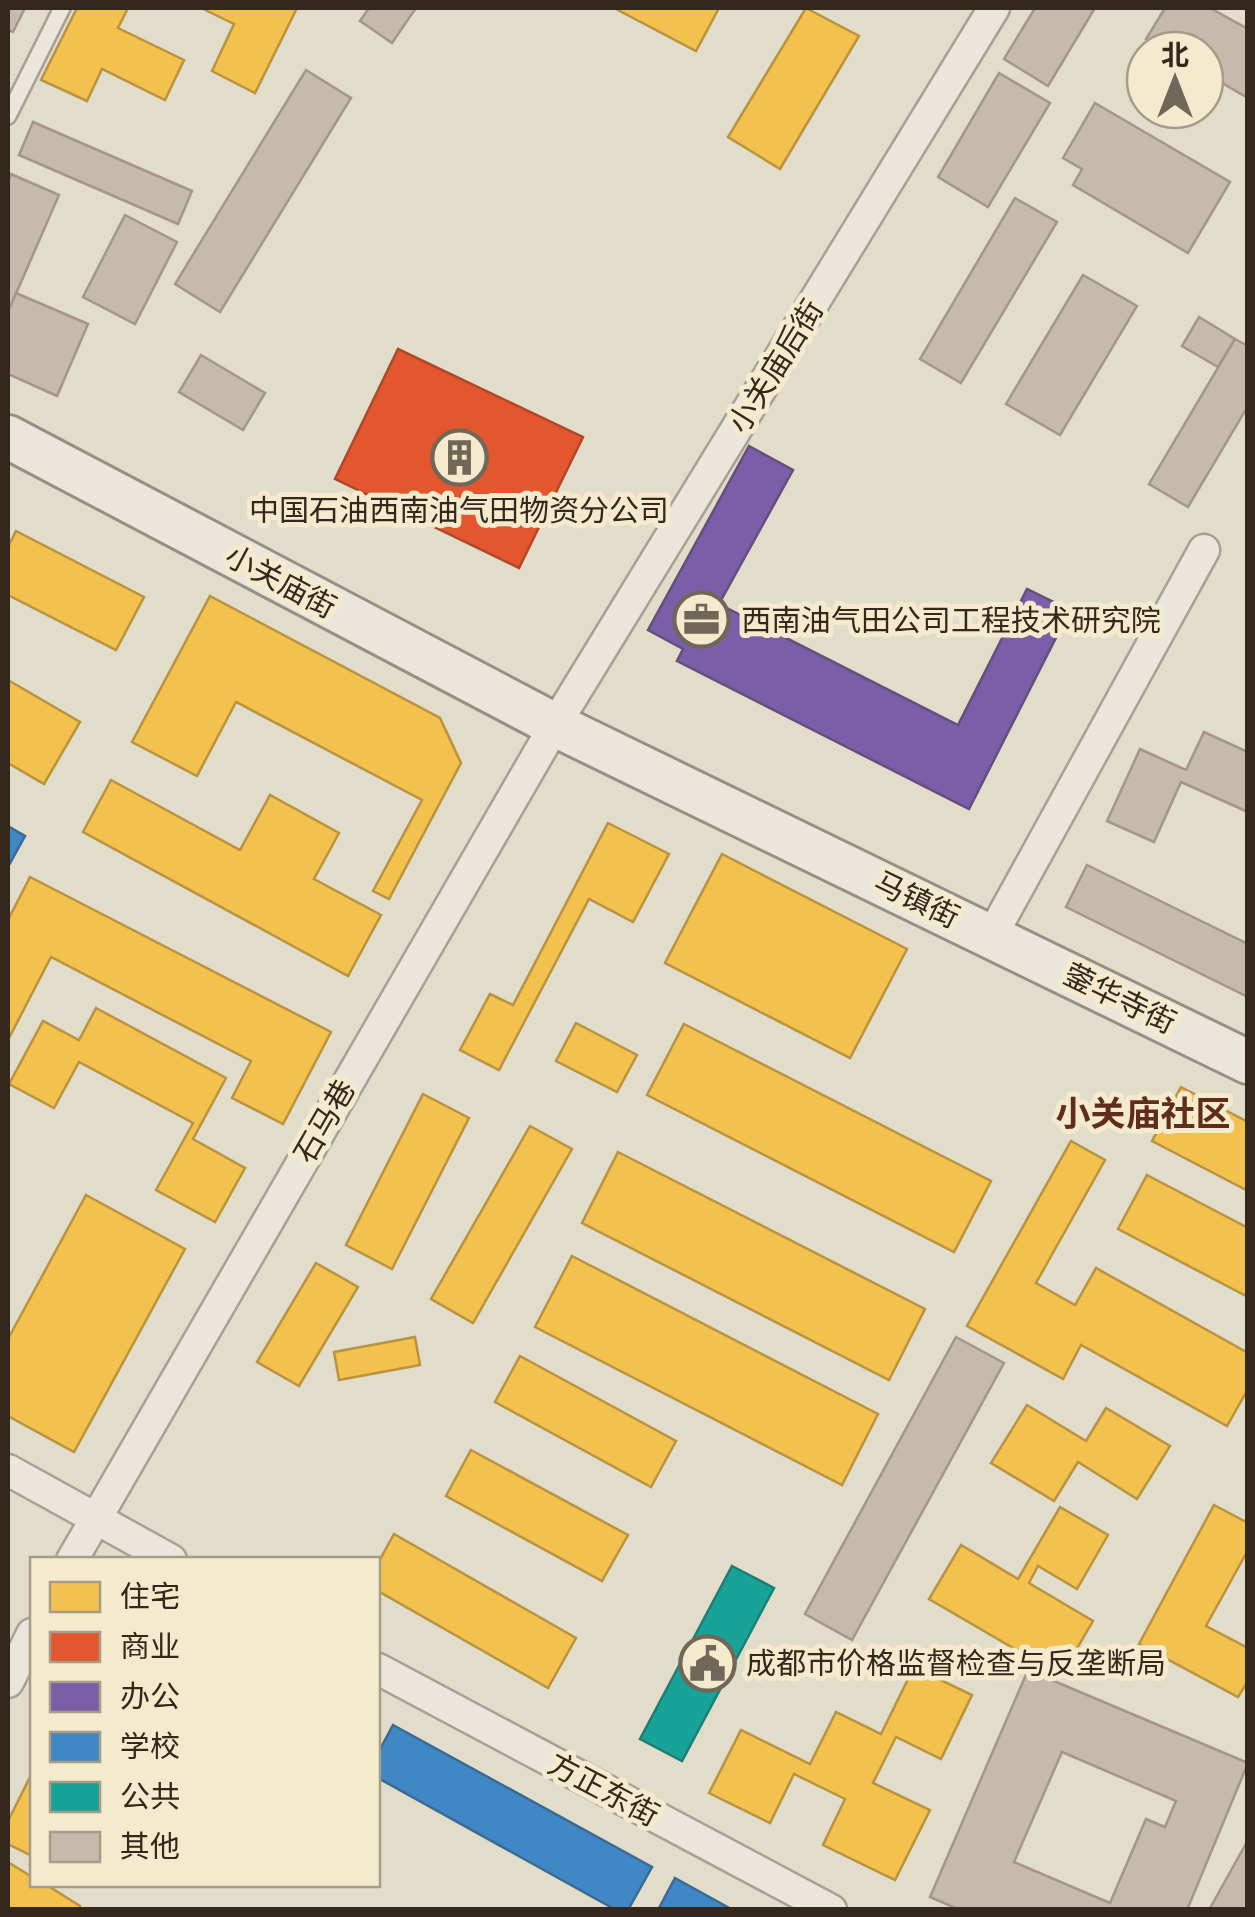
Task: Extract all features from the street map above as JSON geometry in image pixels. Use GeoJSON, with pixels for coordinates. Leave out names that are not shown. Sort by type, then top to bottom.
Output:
{"type":"FeatureCollection","features":[{"type":"Feature","properties":{"kind":"street","name":"小关庙后街"},"geometry":{"type":"LineString","coordinates":[[555,724],[994,8]]}},
{"type":"Feature","properties":{"kind":"street","name":"小关庙街"},"geometry":{"type":"LineString","coordinates":[[8,437],[555,724]]}},
{"type":"Feature","properties":{"kind":"street","name":"马镇街"},"geometry":{"type":"LineString","coordinates":[[555,724],[992,935],[1204,550]]}},
{"type":"Feature","properties":{"kind":"street","name":"石马巷"},"geometry":{"type":"LineString","coordinates":[[74,1557],[555,724]]}},
{"type":"Feature","properties":{"kind":"street","name":"蓥华寺街"},"geometry":{"type":"LineString","coordinates":[[992,935],[1248,1062]]}},
{"type":"Feature","properties":{"kind":"street"},"geometry":{"type":"LineString","coordinates":[[8,1470],[166,1557]]}},
{"type":"Feature","properties":{"kind":"street"},"geometry":{"type":"LineString","coordinates":[[8,1682],[30,1638]]}},
{"type":"Feature","properties":{"kind":"street","name":"方正东街"},"geometry":{"type":"LineString","coordinates":[[380,1670],[831,1910]]}},
{"type":"Feature","properties":{"kind":"lane"},"geometry":{"type":"LineString","coordinates":[[8,116],[62,8]]}},
{"type":"Feature","properties":{"kind":"building: 住宅"},"geometry":{"type":"Polygon","coordinates":[[[77,8],[128,8],[118,28],[184,60],[165,100],[102,69],[87,101],[41,80],[77,8]]]}},
{"type":"Feature","properties":{"kind":"building: 住宅"},"geometry":{"type":"Polygon","coordinates":[[[201,8],[297,8],[255,93],[212,71],[234,24],[201,8]]]}},
{"type":"Feature","properties":{"kind":"building: 住宅"},"geometry":{"type":"Polygon","coordinates":[[[614,8],[719,8],[696,51],[614,8]]]}},
{"type":"Feature","properties":{"kind":"building: 住宅"},"geometry":{"type":"Polygon","coordinates":[[[806,8],[859,36],[780,169],[728,137],[806,8]]]}},
{"type":"Feature","properties":{"kind":"building: 住宅"},"geometry":{"type":"Polygon","coordinates":[[[16,531],[144,597],[116,650],[8,595],[8,547],[16,531]]]}},
{"type":"Feature","properties":{"kind":"building: 住宅"},"geometry":{"type":"Polygon","coordinates":[[[210,596],[440,718],[461,763],[389,899],[373,891],[422,800],[236,702],[197,776],[132,742],[210,596]]]}},
{"type":"Feature","properties":{"kind":"building: 住宅"},"geometry":{"type":"Polygon","coordinates":[[[8,680],[80,722],[44,784],[8,763],[8,680]]]}},
{"type":"Feature","properties":{"kind":"building: 住宅"},"geometry":{"type":"Polygon","coordinates":[[[111,780],[240,850],[270,795],[339,833],[314,879],[381,915],[348,976],[83,832],[111,780]]]}},
{"type":"Feature","properties":{"kind":"building: 住宅"},"geometry":{"type":"Polygon","coordinates":[[[608,823],[669,854],[633,922],[589,899],[499,1070],[460,1050],[490,994],[513,1005],[608,823]]]}},
{"type":"Feature","properties":{"kind":"building: 住宅"},"geometry":{"type":"Polygon","coordinates":[[[722,854],[907,949],[850,1058],[665,963],[722,854]]]}},
{"type":"Feature","properties":{"kind":"building: 住宅"},"geometry":{"type":"Polygon","coordinates":[[[30,877],[331,1032],[283,1124],[232,1098],[251,1061],[51,957],[8,1040],[8,920],[30,877]]]}},
{"type":"Feature","properties":{"kind":"building: 住宅"},"geometry":{"type":"Polygon","coordinates":[[[96,1008],[226,1078],[193,1139],[245,1168],[215,1222],[156,1190],[193,1123],[79,1062],[54,1108],[9,1084],[43,1021],[79,1040],[96,1008]]]}},
{"type":"Feature","properties":{"kind":"building: 住宅"},"geometry":{"type":"Polygon","coordinates":[[[576,1023],[637,1055],[617,1092],[556,1061],[576,1023]]]}},
{"type":"Feature","properties":{"kind":"building: 住宅"},"geometry":{"type":"Polygon","coordinates":[[[684,1024],[991,1181],[954,1252],[647,1095],[684,1024]]]}},
{"type":"Feature","properties":{"kind":"building: 住宅"},"geometry":{"type":"Polygon","coordinates":[[[1181,1087],[1248,1122],[1248,1191],[1152,1141],[1181,1087]]]}},
{"type":"Feature","properties":{"kind":"building: 住宅"},"geometry":{"type":"Polygon","coordinates":[[[423,1094],[469,1118],[392,1269],[346,1245],[423,1094]]]}},
{"type":"Feature","properties":{"kind":"building: 住宅"},"geometry":{"type":"Polygon","coordinates":[[[530,1126],[572,1149],[473,1323],[431,1299],[530,1126]]]}},
{"type":"Feature","properties":{"kind":"building: 住宅"},"geometry":{"type":"Polygon","coordinates":[[[1071,1141],[1105,1160],[1036,1283],[1075,1305],[1096,1268],[1248,1353],[1248,1389],[1227,1426],[1081,1345],[1063,1379],[967,1326],[1071,1141]]]}},
{"type":"Feature","properties":{"kind":"building: 住宅"},"geometry":{"type":"Polygon","coordinates":[[[618,1152],[925,1309],[889,1380],[582,1223],[618,1152]]]}},
{"type":"Feature","properties":{"kind":"building: 住宅"},"geometry":{"type":"Polygon","coordinates":[[[1147,1175],[1248,1228],[1248,1297],[1118,1229],[1147,1175]]]}},
{"type":"Feature","properties":{"kind":"building: 住宅"},"geometry":{"type":"Polygon","coordinates":[[[86,1195],[185,1249],[74,1452],[8,1416],[8,1339],[86,1195]]]}},
{"type":"Feature","properties":{"kind":"building: 住宅"},"geometry":{"type":"Polygon","coordinates":[[[572,1256],[878,1414],[842,1485],[535,1327],[572,1256]]]}},
{"type":"Feature","properties":{"kind":"building: 住宅"},"geometry":{"type":"Polygon","coordinates":[[[316,1263],[358,1287],[299,1386],[257,1362],[316,1263]]]}},
{"type":"Feature","properties":{"kind":"building: 住宅"},"geometry":{"type":"Polygon","coordinates":[[[415,1337],[420,1365],[339,1380],[334,1352],[415,1337]]]}},
{"type":"Feature","properties":{"kind":"building: 住宅"},"geometry":{"type":"Polygon","coordinates":[[[520,1356],[676,1441],[651,1487],[495,1402],[520,1356]]]}},
{"type":"Feature","properties":{"kind":"building: 住宅"},"geometry":{"type":"Polygon","coordinates":[[[1027,1405],[1086,1441],[1106,1408],[1170,1446],[1137,1499],[1078,1462],[1054,1501],[991,1463],[1027,1405]]]}},
{"type":"Feature","properties":{"kind":"building: 住宅"},"geometry":{"type":"Polygon","coordinates":[[[471,1450],[628,1535],[602,1581],[446,1496],[471,1450]]]}},
{"type":"Feature","properties":{"kind":"building: 住宅"},"geometry":{"type":"Polygon","coordinates":[[[1214,1505],[1248,1523],[1248,1550],[1206,1626],[1248,1648],[1248,1681],[1238,1697],[1139,1644],[1214,1505]]]}},
{"type":"Feature","properties":{"kind":"building: 住宅"},"geometry":{"type":"Polygon","coordinates":[[[1060,1507],[1108,1535],[1077,1589],[1038,1566],[1029,1583],[1093,1621],[1061,1676],[929,1599],[961,1545],[1018,1579],[1060,1507]]]}},
{"type":"Feature","properties":{"kind":"building: 住宅"},"geometry":{"type":"Polygon","coordinates":[[[394,1534],[576,1638],[548,1688],[380,1592],[380,1559],[394,1534]]]}},
{"type":"Feature","properties":{"kind":"building: 住宅"},"geometry":{"type":"Polygon","coordinates":[[[914,1667],[972,1695],[941,1759],[896,1737],[873,1783],[930,1810],[895,1880],[823,1845],[845,1799],[794,1774],[770,1823],[709,1793],[741,1730],[810,1764],[836,1712],[881,1734],[914,1667]]]}},
{"type":"Feature","properties":{"kind":"building: 住宅"},"geometry":{"type":"Polygon","coordinates":[[[30,1777],[30,1855],[8,1844],[8,1821],[30,1777]]]}},
{"type":"Feature","properties":{"kind":"building: 住宅"},"geometry":{"type":"Polygon","coordinates":[[[8,1862],[30,1876],[30,1887],[50,1887],[80,1906],[78,1910],[8,1910],[8,1862]]]}},
{"type":"Feature","properties":{"kind":"building: 商业","name":"中国石油西南油气田物资分公司"},"geometry":{"type":"Polygon","coordinates":[[[398,349],[583,437],[519,568],[335,479],[398,349]]]}},
{"type":"Feature","properties":{"kind":"building: 办公","name":"西南油气田公司工程技术研究院"},"geometry":{"type":"Polygon","coordinates":[[[749,446],[793,470],[719,604],[958,725],[1027,589],[1070,610],[969,809],[677,661],[683,649],[648,630],[749,446]]]}},
{"type":"Feature","properties":{"kind":"building: 学校"},"geometry":{"type":"Polygon","coordinates":[[[8,826],[25,836],[8,867],[8,826]]]}},
{"type":"Feature","properties":{"kind":"building: 学校"},"geometry":{"type":"Polygon","coordinates":[[[393,1725],[652,1867],[628,1910],[616,1910],[380,1779],[380,1749],[393,1725]]]}},
{"type":"Feature","properties":{"kind":"building: 学校"},"geometry":{"type":"Polygon","coordinates":[[[675,1878],[733,1910],[658,1910],[675,1878]]]}},
{"type":"Feature","properties":{"kind":"building: 公共","name":"成都市价格监督检查与反垄断局"},"geometry":{"type":"Polygon","coordinates":[[[732,1566],[774,1588],[682,1761],[640,1739],[732,1566]]]}},
{"type":"Feature","properties":{"kind":"building: 其他"},"geometry":{"type":"Polygon","coordinates":[[[8,8],[25,8],[13,32],[8,30],[8,8]]]}},
{"type":"Feature","properties":{"kind":"building: 其他"},"geometry":{"type":"Polygon","coordinates":[[[369,8],[416,8],[392,43],[360,21],[369,8]]]}},
{"type":"Feature","properties":{"kind":"building: 其他"},"geometry":{"type":"Polygon","coordinates":[[[1035,8],[1095,8],[1048,86],[1004,59],[1035,8]]]}},
{"type":"Feature","properties":{"kind":"building: 其他"},"geometry":{"type":"Polygon","coordinates":[[[1165,8],[1210,8],[1248,29],[1248,98],[1225,85],[1225,30],[1152,30],[1165,8]]]}},
{"type":"Feature","properties":{"kind":"building: 其他"},"geometry":{"type":"Polygon","coordinates":[[[306,70],[351,98],[220,312],[175,284],[306,70]]]}},
{"type":"Feature","properties":{"kind":"building: 其他"},"geometry":{"type":"Polygon","coordinates":[[[999,73],[1050,103],[988,207],[938,177],[999,73]]]}},
{"type":"Feature","properties":{"kind":"building: 其他"},"geometry":{"type":"Polygon","coordinates":[[[1095,103],[1125,121],[1125,130],[1141,130],[1230,182],[1188,253],[1073,185],[1082,169],[1063,158],[1095,103]]]}},
{"type":"Feature","properties":{"kind":"building: 其他"},"geometry":{"type":"Polygon","coordinates":[[[33,122],[192,191],[178,224],[19,155],[33,122]]]}},
{"type":"Feature","properties":{"kind":"building: 其他"},"geometry":{"type":"Polygon","coordinates":[[[11,174],[59,195],[8,312],[8,183],[11,174]]]}},
{"type":"Feature","properties":{"kind":"building: 其他"},"geometry":{"type":"Polygon","coordinates":[[[1015,198],[1057,222],[961,383],[920,359],[1015,198]]]}},
{"type":"Feature","properties":{"kind":"building: 其他"},"geometry":{"type":"Polygon","coordinates":[[[125,215],[177,242],[135,324],[83,297],[125,215]]]}},
{"type":"Feature","properties":{"kind":"building: 其他"},"geometry":{"type":"Polygon","coordinates":[[[1083,275],[1137,306],[1060,435],[1006,404],[1083,275]]]}},
{"type":"Feature","properties":{"kind":"building: 其他"},"geometry":{"type":"Polygon","coordinates":[[[16,293],[88,324],[57,396],[8,374],[8,312],[16,293]]]}},
{"type":"Feature","properties":{"kind":"building: 其他"},"geometry":{"type":"Polygon","coordinates":[[[1199,317],[1235,339],[1218,367],[1182,346],[1199,317]]]}},
{"type":"Feature","properties":{"kind":"building: 其他"},"geometry":{"type":"Polygon","coordinates":[[[1235,339],[1248,346],[1248,406],[1188,507],[1149,484],[1235,339]]]}},
{"type":"Feature","properties":{"kind":"building: 其他"},"geometry":{"type":"Polygon","coordinates":[[[201,355],[265,393],[243,430],[179,392],[201,355]]]}},
{"type":"Feature","properties":{"kind":"building: 其他"},"geometry":{"type":"Polygon","coordinates":[[[1204,732],[1248,752],[1248,812],[1181,782],[1154,842],[1107,821],[1140,749],[1186,770],[1204,732]]]}},
{"type":"Feature","properties":{"kind":"building: 其他"},"geometry":{"type":"Polygon","coordinates":[[[1087,865],[1248,944],[1248,997],[1066,907],[1087,865]]]}},
{"type":"Feature","properties":{"kind":"building: 其他"},"geometry":{"type":"Polygon","coordinates":[[[956,1337],[1004,1363],[852,1640],[805,1614],[956,1337]]]}},
{"type":"Feature","properties":{"kind":"building: 其他"},"geometry":{"type":"Polygon","coordinates":[[[1028,1670],[1248,1763],[1187,1910],[960,1910],[930,1897],[1028,1670]],[[1062,1752],[1014,1862],[1110,1903],[1146,1819],[1165,1827],[1176,1801],[1062,1752]]]}},
{"type":"Feature","properties":{"kind":"building: 其他"},"geometry":{"type":"Polygon","coordinates":[[[1248,1840],[1248,1910],[1209,1910],[1248,1840]]]}},
{"type":"Feature","properties":{"kind":"place","name":"中国石油西南油气田物资分公司"},"geometry":{"type":"Point","coordinates":[459,458]}},
{"type":"Feature","properties":{"kind":"place","name":"西南油气田公司工程技术研究院"},"geometry":{"type":"Point","coordinates":[702,620]}},
{"type":"Feature","properties":{"kind":"place","name":"成都市价格监督检查与反垄断局"},"geometry":{"type":"Point","coordinates":[707,1663]}},
{"type":"Feature","properties":{"kind":"district","name":"小关庙社区"},"geometry":{"type":"Point","coordinates":[1143,1113]}}]}
